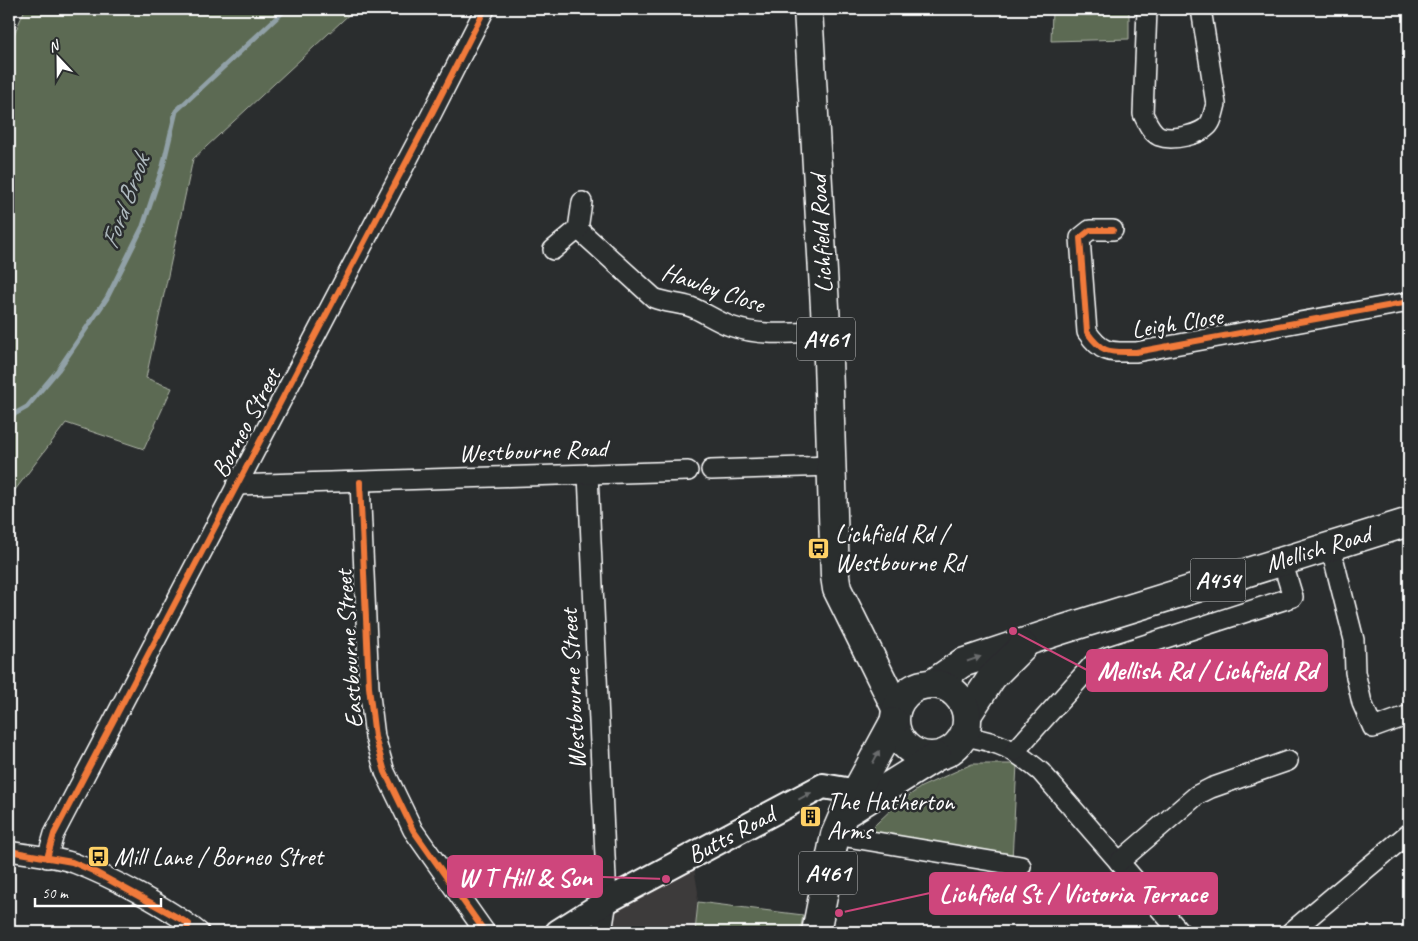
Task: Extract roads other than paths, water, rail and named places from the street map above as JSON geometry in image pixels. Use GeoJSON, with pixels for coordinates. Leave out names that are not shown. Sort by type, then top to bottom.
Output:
{"type":"FeatureCollection","features":[{"type":"Feature","properties":{"kind":"main road","name":"Lichfield Road"},"geometry":{"type":"LineString","coordinates":[[808,9],[826,331],[835,576],[837,589],[895,715]]}},
{"type":"Feature","properties":{"kind":"main road","name":"Mellish Road"},"geometry":{"type":"LineString","coordinates":[[924,685],[962,663],[1330,545],[1409,522]]}},
{"type":"Feature","properties":{"kind":"main road","name":"Mellish Road"},"geometry":{"type":"LineString","coordinates":[[966,726],[992,677],[1028,641]]}},
{"type":"Feature","properties":{"kind":"main road"},"geometry":{"type":"LineString","coordinates":[[872,662],[924,685],[945,686],[958,695],[965,706],[966,726],[951,751],[937,756],[924,756],[907,748],[900,739],[895,715],[903,696],[924,685]]}},
{"type":"Feature","properties":{"kind":"main road","name":"A461"},"geometry":{"type":"LineString","coordinates":[[816,932],[845,814],[895,715]]}},
{"type":"Feature","properties":{"kind":"main road","name":"A461"},"geometry":{"type":"LineString","coordinates":[[845,814],[937,756]]}},
{"type":"Feature","properties":{"kind":"street","name":"Borneo Street"},"geometry":{"type":"LineString","coordinates":[[47,858],[54,834],[485,9]]}},
{"type":"Feature","properties":{"kind":"street"},"geometry":{"type":"LineString","coordinates":[[1146,9],[1143,114],[1149,126],[1158,135],[1168,138],[1203,131],[1210,124],[1216,104],[1201,9]]}},
{"type":"Feature","properties":{"kind":"street"},"geometry":{"type":"LineString","coordinates":[[553,250],[578,229],[582,202]]}},
{"type":"Feature","properties":{"kind":"street","name":"Hawley Close"},"geometry":{"type":"LineString","coordinates":[[578,229],[642,290],[661,301],[690,307],[728,325],[748,331],[772,334],[826,331]]}},
{"type":"Feature","properties":{"kind":"street","name":"Leigh Close"},"geometry":{"type":"LineString","coordinates":[[1112,230],[1090,230],[1080,238],[1087,332],[1096,344],[1107,352],[1136,352],[1409,302]]}},
{"type":"Feature","properties":{"kind":"street"},"geometry":{"type":"LineString","coordinates":[[710,470],[832,466]]}},
{"type":"Feature","properties":{"kind":"street","name":"Westbourne Road"},"geometry":{"type":"LineString","coordinates":[[236,485],[688,471]]}},
{"type":"Feature","properties":{"kind":"street","name":"Westbourne Street"},"geometry":{"type":"LineString","coordinates":[[588,474],[607,901],[602,932]]}},
{"type":"Feature","properties":{"kind":"street","name":"Eastbourne Street"},"geometry":{"type":"LineString","coordinates":[[360,482],[369,687],[378,746],[385,772],[413,830],[485,932]]}},
{"type":"Feature","properties":{"kind":"street"},"geometry":{"type":"LineString","coordinates":[[1330,545],[1354,640],[1355,672],[1362,703],[1373,728],[1409,715]]}},
{"type":"Feature","properties":{"kind":"street"},"geometry":{"type":"LineString","coordinates":[[1015,751],[1094,663],[1107,657],[1293,597],[1286,574]]}},
{"type":"Feature","properties":{"kind":"street"},"geometry":{"type":"LineString","coordinates":[[966,726],[1015,751],[1041,772],[1180,932]]}},
{"type":"Feature","properties":{"kind":"street"},"geometry":{"type":"LineString","coordinates":[[1119,862],[1198,795],[1211,788],[1288,761]]}},
{"type":"Feature","properties":{"kind":"street","name":"Butts Road"},"geometry":{"type":"LineString","coordinates":[[558,932],[607,901],[824,786],[845,814]]}},
{"type":"Feature","properties":{"kind":"street"},"geometry":{"type":"LineString","coordinates":[[845,814],[1021,866]]}},
{"type":"Feature","properties":{"kind":"street"},"geometry":{"type":"LineString","coordinates":[[1292,932],[1409,833]]}},
{"type":"Feature","properties":{"kind":"street"},"geometry":{"type":"LineString","coordinates":[[9,851],[72,862],[93,871],[163,908],[191,930]]}},
{"type":"Feature","properties":{"kind":"waterway","name":"Ford Brook"},"geometry":{"type":"LineString","coordinates":[[9,417],[27,407],[58,370],[107,298],[143,226],[163,166],[176,111],[286,9]]}},
{"type":"Feature","properties":{"kind":"place","name":"Lichfield Rd / Westbourne Rd"},"geometry":{"type":"Point","coordinates":[819,548]}},
{"type":"Feature","properties":{"kind":"place","name":"Mellish Rd / Lichfield Rd"},"geometry":{"type":"Point","coordinates":[1013,631]}},
{"type":"Feature","properties":{"kind":"place","name":"The Hatherton Arms"},"geometry":{"type":"Point","coordinates":[811,816]}},
{"type":"Feature","properties":{"kind":"place","name":"Mill Lane / Borneo Stret"},"geometry":{"type":"Point","coordinates":[98,857]}},
{"type":"Feature","properties":{"kind":"place","name":"W T Hill & Son"},"geometry":{"type":"Point","coordinates":[666,879]}},
{"type":"Feature","properties":{"kind":"place","name":"Lichfield St / Victoria Terrace"},"geometry":{"type":"Point","coordinates":[839,913]}}]}
